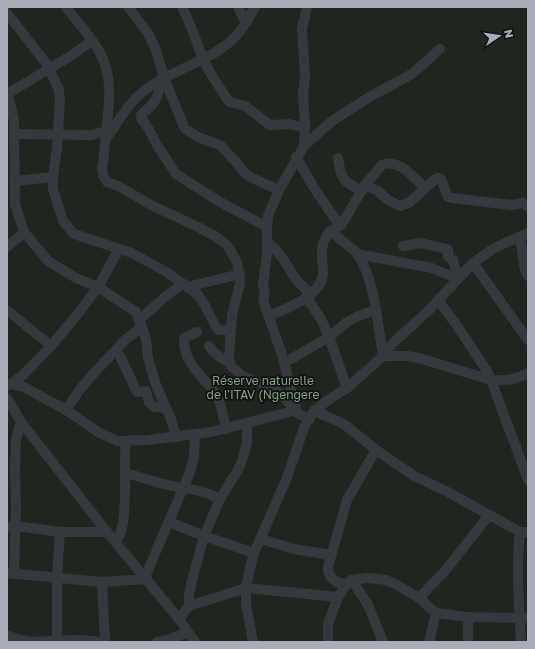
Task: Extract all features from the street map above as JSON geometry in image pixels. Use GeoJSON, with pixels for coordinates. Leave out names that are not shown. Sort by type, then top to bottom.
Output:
{"type":"FeatureCollection","features":[{"type":"Feature","properties":{"kind":"street"},"geometry":{"type":"LineString","coordinates":[[66,7],[86,31],[99,51],[105,64],[110,93],[102,169],[103,175],[107,182],[118,186],[151,205],[216,236],[227,245],[235,256],[240,274],[240,283],[232,315],[229,356],[231,366],[242,376],[264,384],[282,395],[295,412]]}},
{"type":"Feature","properties":{"kind":"street"},"geometry":{"type":"LineString","coordinates":[[128,7],[148,33],[156,50],[164,78],[185,129],[200,138],[220,145],[250,178],[279,190]]}},
{"type":"Feature","properties":{"kind":"street"},"geometry":{"type":"LineString","coordinates":[[182,7],[190,22],[209,71],[226,99],[230,102],[245,106],[270,125],[289,124],[305,128]]}},
{"type":"Feature","properties":{"kind":"street"},"geometry":{"type":"LineString","coordinates":[[238,7],[246,23]]}},
{"type":"Feature","properties":{"kind":"street"},"geometry":{"type":"LineString","coordinates":[[106,135],[132,101],[143,91],[229,43],[241,30],[255,7]]}},
{"type":"Feature","properties":{"kind":"street"},"geometry":{"type":"LineString","coordinates":[[304,146],[305,75],[302,29],[307,7]]}},
{"type":"Feature","properties":{"kind":"street"},"geometry":{"type":"LineString","coordinates":[[7,13],[45,62],[59,90],[60,101],[53,189],[63,221],[74,234],[132,253],[186,286],[198,295],[219,330],[231,330]]}},
{"type":"Feature","properties":{"kind":"street"},"geometry":{"type":"LineString","coordinates":[[92,41],[7,94],[14,121],[15,181],[11,204],[24,232],[48,261],[76,278],[98,287],[130,306],[136,312],[146,339],[148,358],[154,378],[171,419],[176,437]]}},
{"type":"Feature","properties":{"kind":"street"},"geometry":{"type":"LineString","coordinates":[[295,412],[284,363],[263,300],[265,293],[263,284],[268,216],[279,190],[296,157],[304,146],[332,122],[371,96],[412,74],[440,49]]}},
{"type":"Feature","properties":{"kind":"street"},"geometry":{"type":"LineString","coordinates":[[164,78],[156,99],[141,115],[141,118],[148,128],[160,152],[170,163],[176,174],[220,202],[267,226]]}},
{"type":"Feature","properties":{"kind":"street"},"geometry":{"type":"LineString","coordinates":[[14,134],[57,136],[106,135]]}},
{"type":"Feature","properties":{"kind":"street"},"geometry":{"type":"LineString","coordinates":[[296,157],[316,191],[340,226]]}},
{"type":"Feature","properties":{"kind":"street"},"geometry":{"type":"LineString","coordinates":[[338,158],[339,169],[344,180],[364,188],[378,191],[388,200],[400,206],[410,202],[424,188],[438,178],[441,179],[448,197],[511,205],[522,203],[528,206]]}},
{"type":"Feature","properties":{"kind":"street"},"geometry":{"type":"LineString","coordinates":[[268,316],[290,307],[309,296],[319,285],[323,273],[321,255],[326,236],[330,231],[340,226],[364,188],[380,167],[385,164],[399,165],[424,188]]}},
{"type":"Feature","properties":{"kind":"street"},"geometry":{"type":"LineString","coordinates":[[15,181],[53,177]]}},
{"type":"Feature","properties":{"kind":"street"},"geometry":{"type":"LineString","coordinates":[[330,231],[357,254],[363,264],[372,288],[383,356]]}},
{"type":"Feature","properties":{"kind":"street"},"geometry":{"type":"LineString","coordinates":[[7,247],[24,232]]}},
{"type":"Feature","properties":{"kind":"street"},"geometry":{"type":"LineString","coordinates":[[253,642],[246,604],[246,588],[254,553],[286,480],[302,434],[312,415],[328,400],[347,388],[383,356],[395,341],[438,300],[458,278],[474,263],[494,248],[524,235],[525,270],[528,276]]}},
{"type":"Feature","properties":{"kind":"street"},"geometry":{"type":"LineString","coordinates":[[267,242],[274,247],[284,259],[309,296],[329,337],[347,388]]}},
{"type":"Feature","properties":{"kind":"street"},"geometry":{"type":"LineString","coordinates":[[403,246],[421,243],[447,249],[448,257],[453,260],[458,278]]}},
{"type":"Feature","properties":{"kind":"street"},"geometry":{"type":"LineString","coordinates":[[9,385],[23,375],[51,346],[77,315],[98,287],[119,249]]}},
{"type":"Feature","properties":{"kind":"street"},"geometry":{"type":"LineString","coordinates":[[357,254],[432,268],[458,278]]}},
{"type":"Feature","properties":{"kind":"street"},"geometry":{"type":"LineString","coordinates":[[474,263],[528,340]]}},
{"type":"Feature","properties":{"kind":"street"},"geometry":{"type":"LineString","coordinates":[[66,410],[81,388],[154,308],[176,288],[240,274]]}},
{"type":"Feature","properties":{"kind":"street"},"geometry":{"type":"LineString","coordinates":[[438,300],[487,371],[527,474]]}},
{"type":"Feature","properties":{"kind":"street"},"geometry":{"type":"LineString","coordinates":[[7,310],[51,346]]}},
{"type":"Feature","properties":{"kind":"street"},"geometry":{"type":"LineString","coordinates":[[284,363],[329,337],[356,316],[375,310]]}},
{"type":"Feature","properties":{"kind":"street"},"geometry":{"type":"LineString","coordinates":[[197,332],[184,338],[184,351],[192,366],[217,396],[226,429]]}},
{"type":"Feature","properties":{"kind":"street"},"geometry":{"type":"LineString","coordinates":[[209,346],[222,359],[230,363]]}},
{"type":"Feature","properties":{"kind":"street"},"geometry":{"type":"LineString","coordinates":[[116,350],[137,392],[146,391],[150,402],[154,407],[166,408]]}},
{"type":"Feature","properties":{"kind":"street"},"geometry":{"type":"LineString","coordinates":[[383,356],[406,356],[419,358],[491,380],[504,381],[515,379],[528,373]]}},
{"type":"Feature","properties":{"kind":"street"},"geometry":{"type":"LineString","coordinates":[[9,385],[24,388],[66,410],[117,441],[195,435],[295,412],[344,424],[376,450],[414,476],[524,532],[518,557],[524,618],[521,642]]}},
{"type":"Feature","properties":{"kind":"street"},"geometry":{"type":"LineString","coordinates":[[203,391],[212,396],[217,396]]}},
{"type":"Feature","properties":{"kind":"street"},"geometry":{"type":"LineString","coordinates":[[7,398],[21,422],[107,532],[179,619],[195,642]]}},
{"type":"Feature","properties":{"kind":"street"},"geometry":{"type":"LineString","coordinates":[[21,422],[16,439],[11,470],[16,510],[11,527],[10,574],[102,582],[146,578]]}},
{"type":"Feature","properties":{"kind":"street"},"geometry":{"type":"LineString","coordinates":[[189,606],[189,595],[192,580],[204,536],[220,499],[238,470],[243,458],[247,442],[247,424]]}},
{"type":"Feature","properties":{"kind":"street"},"geometry":{"type":"LineString","coordinates":[[146,578],[184,488],[194,458],[195,435]]}},
{"type":"Feature","properties":{"kind":"street"},"geometry":{"type":"LineString","coordinates":[[116,542],[122,530],[124,512],[124,460],[126,441]]}},
{"type":"Feature","properties":{"kind":"street"},"geometry":{"type":"LineString","coordinates":[[376,450],[347,500],[343,511],[327,572],[331,578],[340,584],[367,578],[386,580],[409,591],[436,613],[468,617],[524,618]]}},
{"type":"Feature","properties":{"kind":"street"},"geometry":{"type":"LineString","coordinates":[[125,473],[212,495],[220,499]]}},
{"type":"Feature","properties":{"kind":"street"},"geometry":{"type":"LineString","coordinates":[[419,598],[445,571],[490,515]]}},
{"type":"Feature","properties":{"kind":"street"},"geometry":{"type":"LineString","coordinates":[[169,522],[254,553]]}},
{"type":"Feature","properties":{"kind":"street"},"geometry":{"type":"LineString","coordinates":[[11,527],[60,532],[107,532]]}},
{"type":"Feature","properties":{"kind":"street"},"geometry":{"type":"LineString","coordinates":[[57,640],[57,577],[60,532]]}},
{"type":"Feature","properties":{"kind":"street"},"geometry":{"type":"LineString","coordinates":[[261,539],[294,549],[332,555]]}},
{"type":"Feature","properties":{"kind":"street"},"geometry":{"type":"LineString","coordinates":[[7,636],[22,641],[45,642],[57,640],[76,640],[103,642],[102,582]]}},
{"type":"Feature","properties":{"kind":"street"},"geometry":{"type":"LineString","coordinates":[[328,642],[328,624],[338,598],[349,582]]}},
{"type":"Feature","properties":{"kind":"street"},"geometry":{"type":"LineString","coordinates":[[349,582],[368,605],[383,642]]}},
{"type":"Feature","properties":{"kind":"street"},"geometry":{"type":"LineString","coordinates":[[179,619],[189,606],[246,588],[338,598]]}},
{"type":"Feature","properties":{"kind":"street"},"geometry":{"type":"LineString","coordinates":[[429,642],[436,613]]}},
{"type":"Feature","properties":{"kind":"street"},"geometry":{"type":"LineString","coordinates":[[468,617],[468,642]]}},
{"type":"Feature","properties":{"kind":"street"},"geometry":{"type":"LineString","coordinates":[[156,642],[170,639],[188,632]]}},
{"type":"Feature","properties":{"kind":"green space","name":"Réserve naturelle de l'ITAV (Ngengere"},"geometry":{"type":"Polygon","coordinates":[[[7,7],[528,7],[528,642],[7,642],[7,7]]]}}]}
